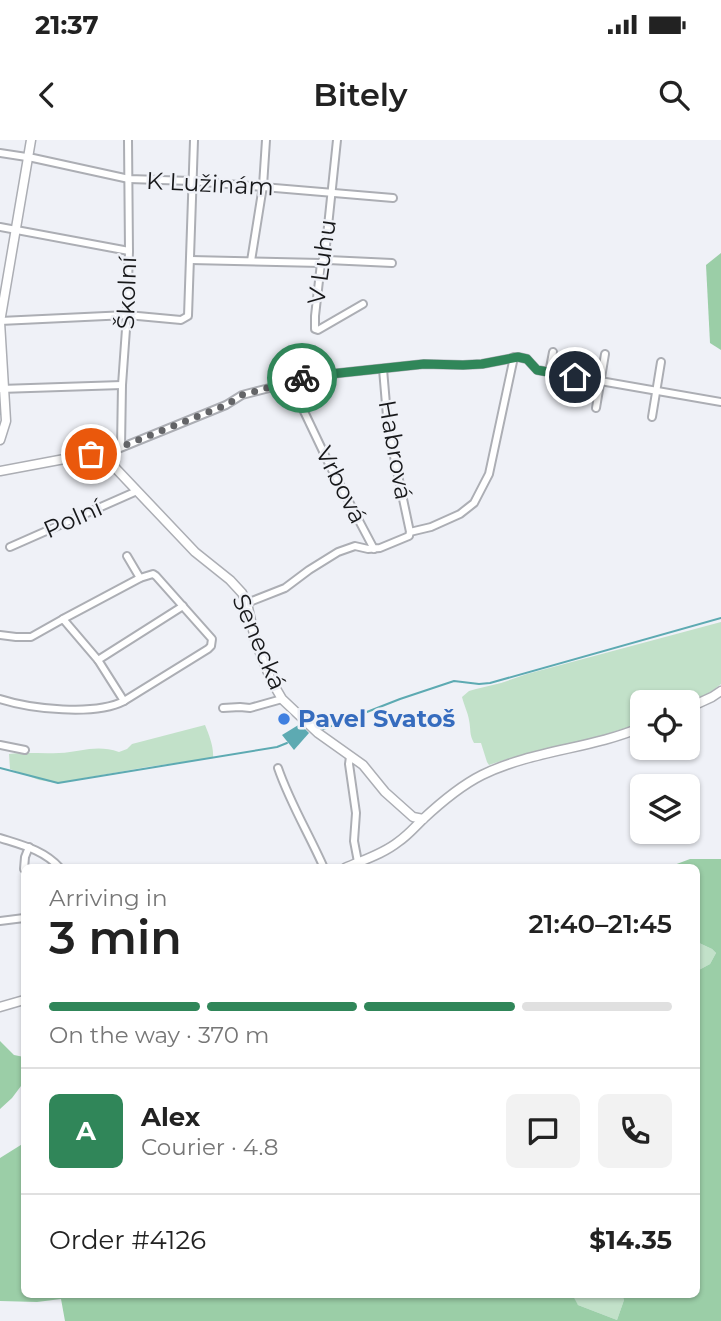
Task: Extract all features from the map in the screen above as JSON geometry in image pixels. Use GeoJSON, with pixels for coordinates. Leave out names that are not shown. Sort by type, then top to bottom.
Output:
{"type":"FeatureCollection","features":[{"type":"Feature","properties":{"kind":"street"},"geometry":{"type":"LineString","coordinates":[[0,440],[6,421],[0,321],[31,140]]}},
{"type":"Feature","properties":{"kind":"street","name":"Školní"},"geometry":{"type":"LineString","coordinates":[[121,447],[129,251],[128,140]]}},
{"type":"Feature","properties":{"kind":"street"},"geometry":{"type":"LineString","coordinates":[[0,321],[127,315],[181,320],[188,316],[194,140]]}},
{"type":"Feature","properties":{"kind":"street"},"geometry":{"type":"LineString","coordinates":[[251,261],[263,186],[266,140]]}},
{"type":"Feature","properties":{"kind":"street","name":"V Luhu"},"geometry":{"type":"LineString","coordinates":[[337,140],[314,329],[318,330],[363,304]]}},
{"type":"Feature","properties":{"kind":"street","name":"K Lužinám"},"geometry":{"type":"LineString","coordinates":[[0,153],[129,179],[263,186],[393,198]]}},
{"type":"Feature","properties":{"kind":"street"},"geometry":{"type":"LineString","coordinates":[[0,227],[129,251]]}},
{"type":"Feature","properties":{"kind":"street"},"geometry":{"type":"LineString","coordinates":[[191,260],[392,263]]}},
{"type":"Feature","properties":{"kind":"street"},"geometry":{"type":"LineString","coordinates":[[550,373],[553,352]]}},
{"type":"Feature","properties":{"kind":"street"},"geometry":{"type":"LineString","coordinates":[[596,408],[605,354]]}},
{"type":"Feature","properties":{"kind":"street"},"geometry":{"type":"LineString","coordinates":[[247,603],[285,588],[338,552],[355,546],[374,549],[409,536],[410,532],[431,527],[460,514],[474,503],[489,474],[518,357]]}},
{"type":"Feature","properties":{"kind":"street"},"geometry":{"type":"LineString","coordinates":[[0,471],[103,454],[226,405],[242,395],[311,376],[424,364],[482,364],[518,357],[530,362],[537,370],[550,373],[721,401]]}},
{"type":"Feature","properties":{"kind":"street"},"geometry":{"type":"LineString","coordinates":[[652,417],[661,362]]}},
{"type":"Feature","properties":{"kind":"street","name":"Habrová"},"geometry":{"type":"LineString","coordinates":[[383,369],[388,428],[410,532]]}},
{"type":"Feature","properties":{"kind":"street","name":"Vrbová"},"geometry":{"type":"LineString","coordinates":[[290,382],[374,549]]}},
{"type":"Feature","properties":{"kind":"street"},"geometry":{"type":"LineString","coordinates":[[2,389],[122,385]]}},
{"type":"Feature","properties":{"kind":"street","name":"Senecká"},"geometry":{"type":"LineString","coordinates":[[103,454],[195,552],[242,593],[262,658],[282,699],[318,733],[363,765],[385,792],[413,817],[423,820]]}},
{"type":"Feature","properties":{"kind":"street","name":"Polní"},"geometry":{"type":"LineString","coordinates":[[10,547],[137,491]]}},
{"type":"Feature","properties":{"kind":"street"},"geometry":{"type":"LineString","coordinates":[[127,556],[140,578]]}},
{"type":"Feature","properties":{"kind":"street"},"geometry":{"type":"LineString","coordinates":[[0,635],[31,637],[149,574],[156,576],[212,639],[211,646],[117,705],[68,709],[0,699]]}},
{"type":"Feature","properties":{"kind":"street"},"geometry":{"type":"LineString","coordinates":[[98,660],[183,607]]}},
{"type":"Feature","properties":{"kind":"street"},"geometry":{"type":"LineString","coordinates":[[63,619],[98,660],[124,701]]}},
{"type":"Feature","properties":{"kind":"street"},"geometry":{"type":"LineString","coordinates":[[700,702],[721,691]]}},
{"type":"Feature","properties":{"kind":"street"},"geometry":{"type":"LineString","coordinates":[[223,708],[250,708],[282,699]]}},
{"type":"Feature","properties":{"kind":"street"},"geometry":{"type":"LineString","coordinates":[[354,864],[388,849],[481,775],[523,759],[598,743],[630,731]]}},
{"type":"Feature","properties":{"kind":"street"},"geometry":{"type":"LineString","coordinates":[[0,745],[25,750]]}},
{"type":"Feature","properties":{"kind":"street"},"geometry":{"type":"LineString","coordinates":[[350,757],[356,813],[354,841],[358,862]]}},
{"type":"Feature","properties":{"kind":"street"},"geometry":{"type":"LineString","coordinates":[[278,768],[286,792],[322,864]]}},
{"type":"Feature","properties":{"kind":"street"},"geometry":{"type":"LineString","coordinates":[[0,838],[29,847],[48,856],[56,864]]}},
{"type":"Feature","properties":{"kind":"street"},"geometry":{"type":"LineString","coordinates":[[24,864],[29,847]]}},
{"type":"Feature","properties":{"kind":"street"},"geometry":{"type":"LineString","coordinates":[[0,922],[21,918]]}},
{"type":"Feature","properties":{"kind":"street"},"geometry":{"type":"LineString","coordinates":[[0,1007],[21,1001]]}},
{"type":"Feature","properties":{"kind":"green space"},"geometry":{"type":"Polygon","coordinates":[[[721,253],[721,350],[710,343],[706,265],[721,253]]]}},
{"type":"Feature","properties":{"kind":"green space"},"geometry":{"type":"Polygon","coordinates":[[[721,622],[721,684],[702,697],[700,698],[700,690],[630,690],[630,726],[489,765],[481,743],[474,743],[472,740],[462,697],[469,691],[721,622]]]}},
{"type":"Feature","properties":{"kind":"green space"},"geometry":{"type":"Polygon","coordinates":[[[205,725],[213,758],[57,783],[39,780],[10,769],[9,754],[96,749],[119,752],[132,744],[205,725]]]}},
{"type":"Feature","properties":{"kind":"green space"},"geometry":{"type":"Polygon","coordinates":[[[690,859],[721,859],[721,1321],[65,1321],[61,1299],[37,1302],[0,1301],[0,1158],[21,1145],[21,1298],[574,1298],[578,1305],[617,1320],[623,1298],[700,1298],[700,969],[710,964],[716,953],[700,943],[700,864],[677,864],[690,859]]]}},
{"type":"Feature","properties":{"kind":"green space"},"geometry":{"type":"Polygon","coordinates":[[[700,943],[716,953],[710,964],[700,969],[700,943]]]}},
{"type":"Feature","properties":{"kind":"green space"},"geometry":{"type":"Polygon","coordinates":[[[0,1041],[14,1055],[21,1056],[21,1086],[0,1109],[0,1041]]]}},
{"type":"Feature","properties":{"kind":"green space"},"geometry":{"type":"Polygon","coordinates":[[[574,1300],[624,1300],[617,1320],[578,1305],[574,1300]]]}},
{"type":"Feature","properties":{"kind":"water"},"geometry":{"type":"Polygon","coordinates":[[[300,724],[309,733],[294,750],[282,735],[300,724]]]}},
{"type":"Feature","properties":{"kind":"waterway"},"geometry":{"type":"LineString","coordinates":[[0,407],[0,414]]}},
{"type":"Feature","properties":{"kind":"waterway"},"geometry":{"type":"LineString","coordinates":[[321,730],[454,681],[490,683],[721,618]]}},
{"type":"Feature","properties":{"kind":"waterway"},"geometry":{"type":"LineString","coordinates":[[0,768],[58,783],[277,747],[287,743]]}},
{"type":"Feature","properties":{"kind":"way so far"},"geometry":{"type":"LineString","coordinates":[[91,454],[103,454],[164,431],[226,405],[242,395],[302,378]]}},
{"type":"Feature","properties":{"kind":"place","name":"Pavel Svatoš"},"geometry":{"type":"Point","coordinates":[284,719]}},
{"type":"Feature","properties":{"kind":"route"},"geometry":{"type":"LineString","coordinates":[[302,378],[424,364],[482,364],[518,357],[527,359],[537,370],[575,377]]}}]}
